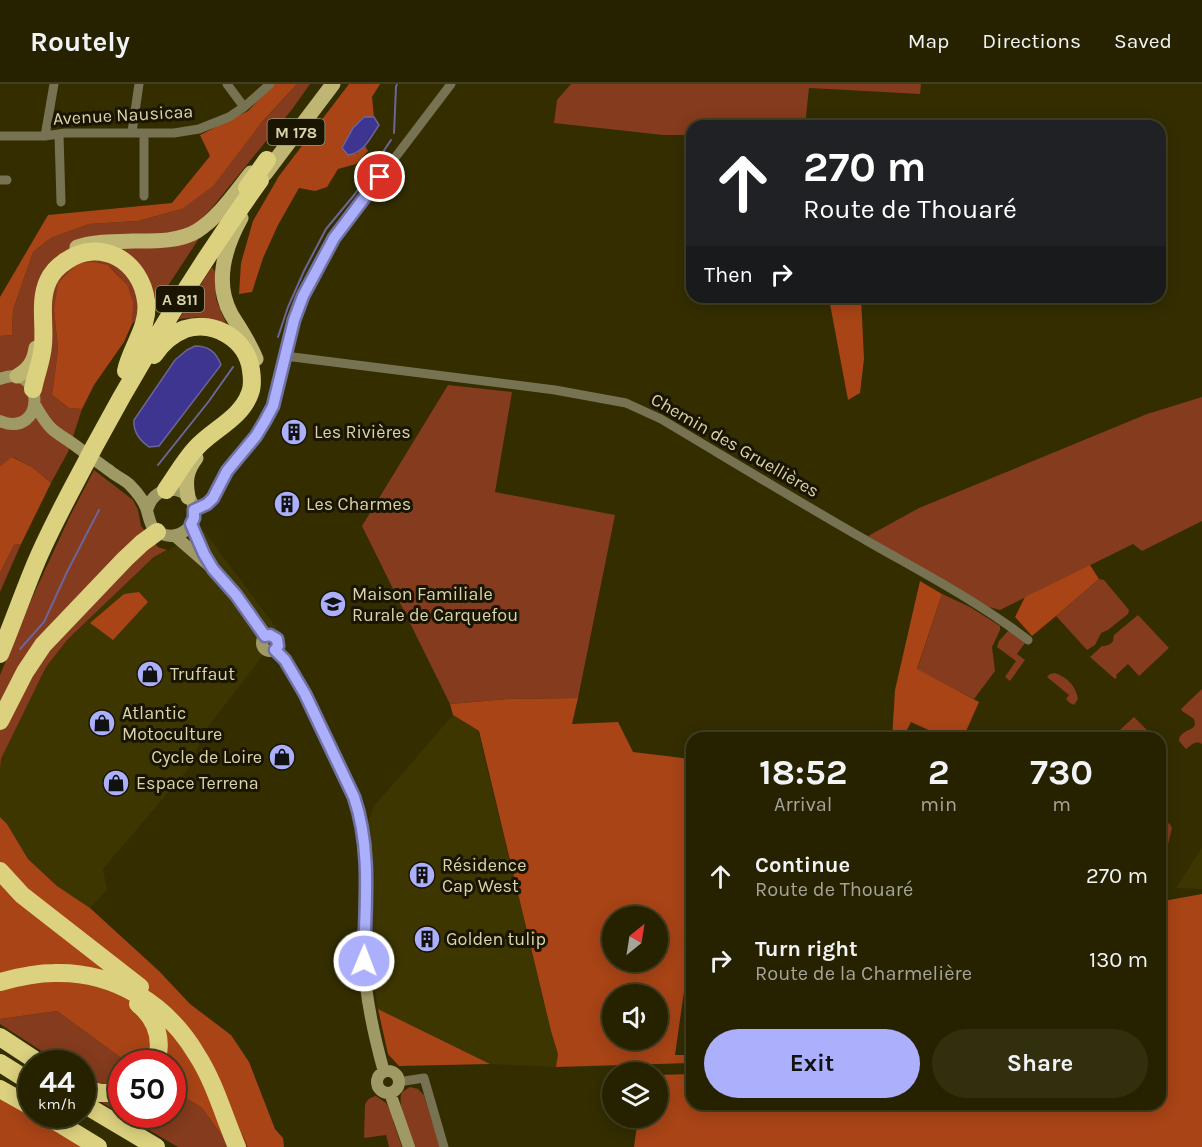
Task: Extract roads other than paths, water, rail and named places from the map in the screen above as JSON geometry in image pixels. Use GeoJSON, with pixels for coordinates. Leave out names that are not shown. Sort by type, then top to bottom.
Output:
{"type":"FeatureCollection","features":[{"type":"Feature","properties":{"kind":"highway","name":"A 811"},"geometry":{"type":"LineString","coordinates":[[0,624],[52,512],[125,376],[193,267],[267,160]]}},
{"type":"Feature","properties":{"kind":"highway","name":"A 811"},"geometry":{"type":"LineString","coordinates":[[0,654],[35,564],[138,366],[221,235],[260,180]]}},
{"type":"Feature","properties":{"kind":"highway"},"geometry":{"type":"LineString","coordinates":[[34,397],[44,334],[43,296],[49,280],[58,266],[74,255],[91,251],[109,253],[118,257],[131,267],[141,280],[147,303],[144,322],[127,364],[125,376]]}},
{"type":"Feature","properties":{"kind":"highway"},"geometry":{"type":"LineString","coordinates":[[107,423],[114,418],[156,351],[177,333],[198,327],[213,328],[226,333],[245,351],[250,363],[252,378],[251,392],[243,407],[233,418],[196,447],[164,490]]}},
{"type":"Feature","properties":{"kind":"highway"},"geometry":{"type":"LineString","coordinates":[[0,721],[25,672],[43,645],[142,543],[166,534]]}},
{"type":"Feature","properties":{"kind":"highway"},"geometry":{"type":"LineString","coordinates":[[0,871],[21,895],[172,1014],[197,1047],[198,1055]]}},
{"type":"Feature","properties":{"kind":"highway"},"geometry":{"type":"LineString","coordinates":[[0,982],[21,976],[55,973],[84,975],[116,984],[147,1000],[178,1029],[198,1055],[237,1147]]}},
{"type":"Feature","properties":{"kind":"highway"},"geometry":{"type":"LineString","coordinates":[[0,989],[31,982],[65,980],[95,985],[123,995],[144,1009],[155,1025],[159,1038],[159,1050]]}},
{"type":"Feature","properties":{"kind":"highway"},"geometry":{"type":"LineString","coordinates":[[0,1037],[20,1050]]}},
{"type":"Feature","properties":{"kind":"highway"},"geometry":{"type":"LineString","coordinates":[[0,1051],[18,1062]]}},
{"type":"Feature","properties":{"kind":"highway"},"geometry":{"type":"LineString","coordinates":[[0,1063],[18,1074]]}},
{"type":"Feature","properties":{"kind":"highway"},"geometry":{"type":"LineString","coordinates":[[0,1089],[18,1099]]}},
{"type":"Feature","properties":{"kind":"highway"},"geometry":{"type":"LineString","coordinates":[[96,1111],[156,1147]]}},
{"type":"Feature","properties":{"kind":"highway"},"geometry":{"type":"LineString","coordinates":[[96,1123],[135,1147]]}},
{"type":"Feature","properties":{"kind":"highway"},"geometry":{"type":"LineString","coordinates":[[67,1128],[98,1147]]}},
{"type":"Feature","properties":{"kind":"main road","name":"M 178"},"geometry":{"type":"LineString","coordinates":[[267,160],[325,84]]}},
{"type":"Feature","properties":{"kind":"main road","name":"M 178"},"geometry":{"type":"LineString","coordinates":[[260,180],[333,84]]}},
{"type":"Feature","properties":{"kind":"main road"},"geometry":{"type":"LineString","coordinates":[[6,376],[25,372],[35,355],[37,292],[49,266],[71,249],[83,245],[161,240],[181,237],[196,231],[211,219],[260,162],[267,160]]}},
{"type":"Feature","properties":{"kind":"main road"},"geometry":{"type":"LineString","coordinates":[[166,534],[181,534],[194,518],[186,483],[189,468],[207,446],[245,416],[258,393],[260,376],[256,357],[230,313],[225,299],[222,277],[229,243],[260,188],[260,180]]}},
{"type":"Feature","properties":{"kind":"main road"},"geometry":{"type":"LineString","coordinates":[[6,376],[29,383],[34,397],[56,432]]}},
{"type":"Feature","properties":{"kind":"main road"},"geometry":{"type":"LineString","coordinates":[[25,420],[29,416],[34,397]]}},
{"type":"Feature","properties":{"kind":"main road"},"geometry":{"type":"LineString","coordinates":[[0,421],[12,424],[25,420],[32,421],[56,432],[130,485],[144,504],[151,526],[166,534],[213,569],[236,595],[265,636],[261,641],[262,647],[268,652],[275,650],[285,660],[305,694],[343,772],[359,813],[365,840],[366,860],[364,961],[366,982],[384,1072]]}},
{"type":"Feature","properties":{"kind":"main road"},"geometry":{"type":"LineString","coordinates":[[130,485],[148,490],[177,490],[191,504]]}},
{"type":"Feature","properties":{"kind":"main road"},"geometry":{"type":"LineString","coordinates":[[147,511],[152,499],[164,490]]}},
{"type":"Feature","properties":{"kind":"main road"},"geometry":{"type":"LineString","coordinates":[[191,524],[213,569]]}},
{"type":"Feature","properties":{"kind":"main road"},"geometry":{"type":"LineString","coordinates":[[387,1072],[393,1073],[398,1078],[398,1082],[396,1089],[390,1093],[378,1088],[377,1079],[387,1072]]}},
{"type":"Feature","properties":{"kind":"main road"},"geometry":{"type":"LineString","coordinates":[[390,1093],[409,1147]]}},
{"type":"Feature","properties":{"kind":"street"},"geometry":{"type":"LineString","coordinates":[[45,136],[54,84]]}},
{"type":"Feature","properties":{"kind":"street"},"geometry":{"type":"LineString","coordinates":[[132,132],[139,84]]}},
{"type":"Feature","properties":{"kind":"street"},"geometry":{"type":"LineString","coordinates":[[227,84],[244,107]]}},
{"type":"Feature","properties":{"kind":"street","name":"Avenue Nausicaa"},"geometry":{"type":"LineString","coordinates":[[0,136],[45,136],[65,133],[174,133],[200,129],[229,117],[270,84]]}},
{"type":"Feature","properties":{"kind":"street"},"geometry":{"type":"LineString","coordinates":[[191,504],[207,504],[213,498],[227,471],[256,436],[273,406],[294,320],[303,296],[334,238],[451,84]]}},
{"type":"Feature","properties":{"kind":"street"},"geometry":{"type":"LineString","coordinates":[[144,133],[144,196]]}},
{"type":"Feature","properties":{"kind":"street"},"geometry":{"type":"LineString","coordinates":[[59,135],[61,202]]}},
{"type":"Feature","properties":{"kind":"street","name":"Chemin des Gruellières"},"geometry":{"type":"LineString","coordinates":[[285,356],[555,390],[626,403],[660,419],[936,580],[1005,622],[1028,640]]}},
{"type":"Feature","properties":{"kind":"street"},"geometry":{"type":"LineString","coordinates":[[398,1082],[424,1077],[444,1147]]}},
{"type":"Feature","properties":{"kind":"waterway"},"geometry":{"type":"LineString","coordinates":[[394,133],[397,84]]}},
{"type":"Feature","properties":{"kind":"waterway"},"geometry":{"type":"LineString","coordinates":[[278,337],[288,307],[326,229],[355,194],[391,140]]}},
{"type":"Feature","properties":{"kind":"waterway"},"geometry":{"type":"LineString","coordinates":[[158,465],[233,367]]}},
{"type":"Feature","properties":{"kind":"waterway"},"geometry":{"type":"LineString","coordinates":[[20,649],[44,622],[99,510]]}},
{"type":"Feature","properties":{"kind":"place","name":"Les Rivières"},"geometry":{"type":"Point","coordinates":[294,432]}},
{"type":"Feature","properties":{"kind":"place","name":"Les Charmes"},"geometry":{"type":"Point","coordinates":[287,504]}},
{"type":"Feature","properties":{"kind":"place","name":"Maison Familiale Rurale de Carquefou"},"geometry":{"type":"Point","coordinates":[333,604]}},
{"type":"Feature","properties":{"kind":"place","name":"Truffaut"},"geometry":{"type":"Point","coordinates":[150,674]}},
{"type":"Feature","properties":{"kind":"place","name":"Atlantic Motoculture"},"geometry":{"type":"Point","coordinates":[102,723]}},
{"type":"Feature","properties":{"kind":"place","name":"Cycle de Loire"},"geometry":{"type":"Point","coordinates":[282,757]}},
{"type":"Feature","properties":{"kind":"place","name":"Espace Terrena"},"geometry":{"type":"Point","coordinates":[116,783]}},
{"type":"Feature","properties":{"kind":"place","name":"Résidence Cap West"},"geometry":{"type":"Point","coordinates":[422,875]}},
{"type":"Feature","properties":{"kind":"place","name":"Golden tulip"},"geometry":{"type":"Point","coordinates":[427,939]}}]}
